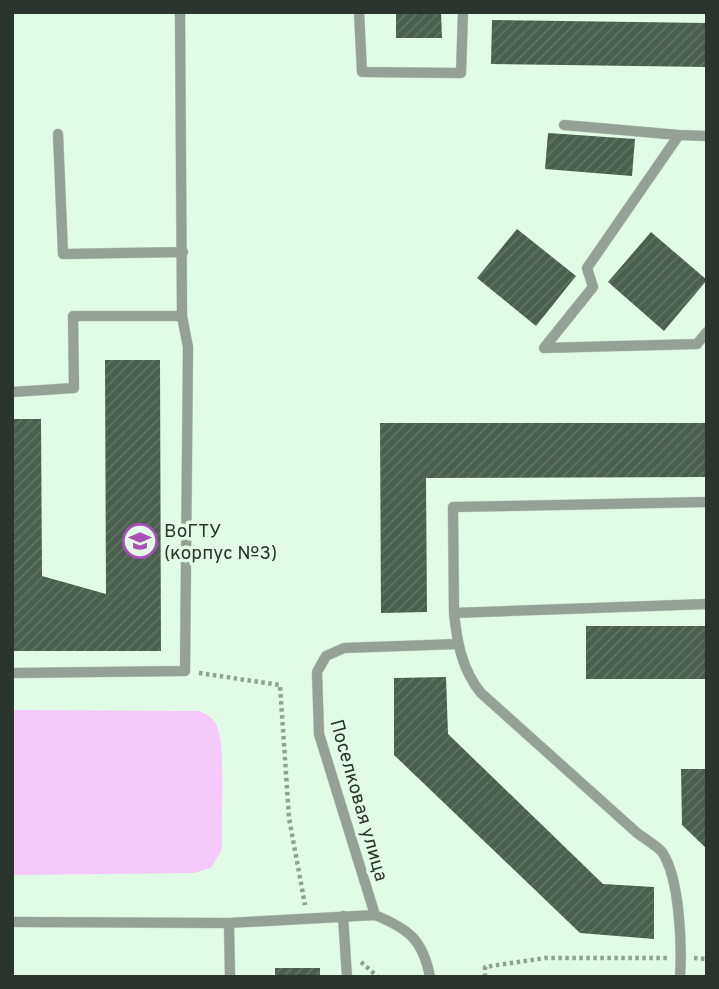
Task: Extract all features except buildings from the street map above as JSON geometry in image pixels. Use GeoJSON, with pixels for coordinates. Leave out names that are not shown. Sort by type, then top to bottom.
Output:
{"type":"FeatureCollection","features":[{"type":"Feature","properties":{"kind":"lane"},"geometry":{"type":"LineString","coordinates":[[12,673],[185,671],[188,347],[183,316],[180,12]]}},
{"type":"Feature","properties":{"kind":"lane"},"geometry":{"type":"LineString","coordinates":[[359,12],[362,72],[461,73],[464,12]]}},
{"type":"Feature","properties":{"kind":"lane"},"geometry":{"type":"LineString","coordinates":[[564,125],[707,136]]}},
{"type":"Feature","properties":{"kind":"lane"},"geometry":{"type":"LineString","coordinates":[[58,134],[63,254],[183,253]]}},
{"type":"Feature","properties":{"kind":"lane"},"geometry":{"type":"LineString","coordinates":[[679,135],[587,268],[593,287],[544,348],[697,345],[707,332]]}},
{"type":"Feature","properties":{"kind":"lane"},"geometry":{"type":"LineString","coordinates":[[12,392],[74,388],[73,316],[183,316]]}},
{"type":"Feature","properties":{"kind":"lane"},"geometry":{"type":"LineString","coordinates":[[680,977],[682,958],[672,880],[662,852],[636,832],[481,693],[471,681],[458,644],[454,613],[453,506],[707,502]]}},
{"type":"Feature","properties":{"kind":"lane"},"geometry":{"type":"LineString","coordinates":[[454,613],[707,604]]}},
{"type":"Feature","properties":{"kind":"lane","name":"Поселковая улица"},"geometry":{"type":"LineString","coordinates":[[375,915],[319,734],[317,671],[326,656],[344,648],[458,644]]}},
{"type":"Feature","properties":{"kind":"lane"},"geometry":{"type":"LineString","coordinates":[[12,922],[229,923],[375,915],[390,921],[416,940],[425,953],[430,977]]}},
{"type":"Feature","properties":{"kind":"lane"},"geometry":{"type":"LineString","coordinates":[[343,916],[347,977]]}},
{"type":"Feature","properties":{"kind":"lane"},"geometry":{"type":"LineString","coordinates":[[229,923],[230,977]]}},
{"type":"Feature","properties":{"kind":"path"},"geometry":{"type":"LineString","coordinates":[[185,671],[280,685],[289,818],[307,917]]}},
{"type":"Feature","properties":{"kind":"path"},"geometry":{"type":"LineString","coordinates":[[485,977],[485,967],[545,958],[707,958]]}},
{"type":"Feature","properties":{"kind":"shaded area"},"geometry":{"type":"Polygon","coordinates":[[[12,710],[199,711],[211,718],[216,724],[221,746],[222,840],[221,851],[211,868],[194,873],[12,875],[12,710]]]}},
{"type":"Feature","properties":{"kind":"place","name":"ВоГТУ (корпус №3)"},"geometry":{"type":"Point","coordinates":[140,541]}}]}
